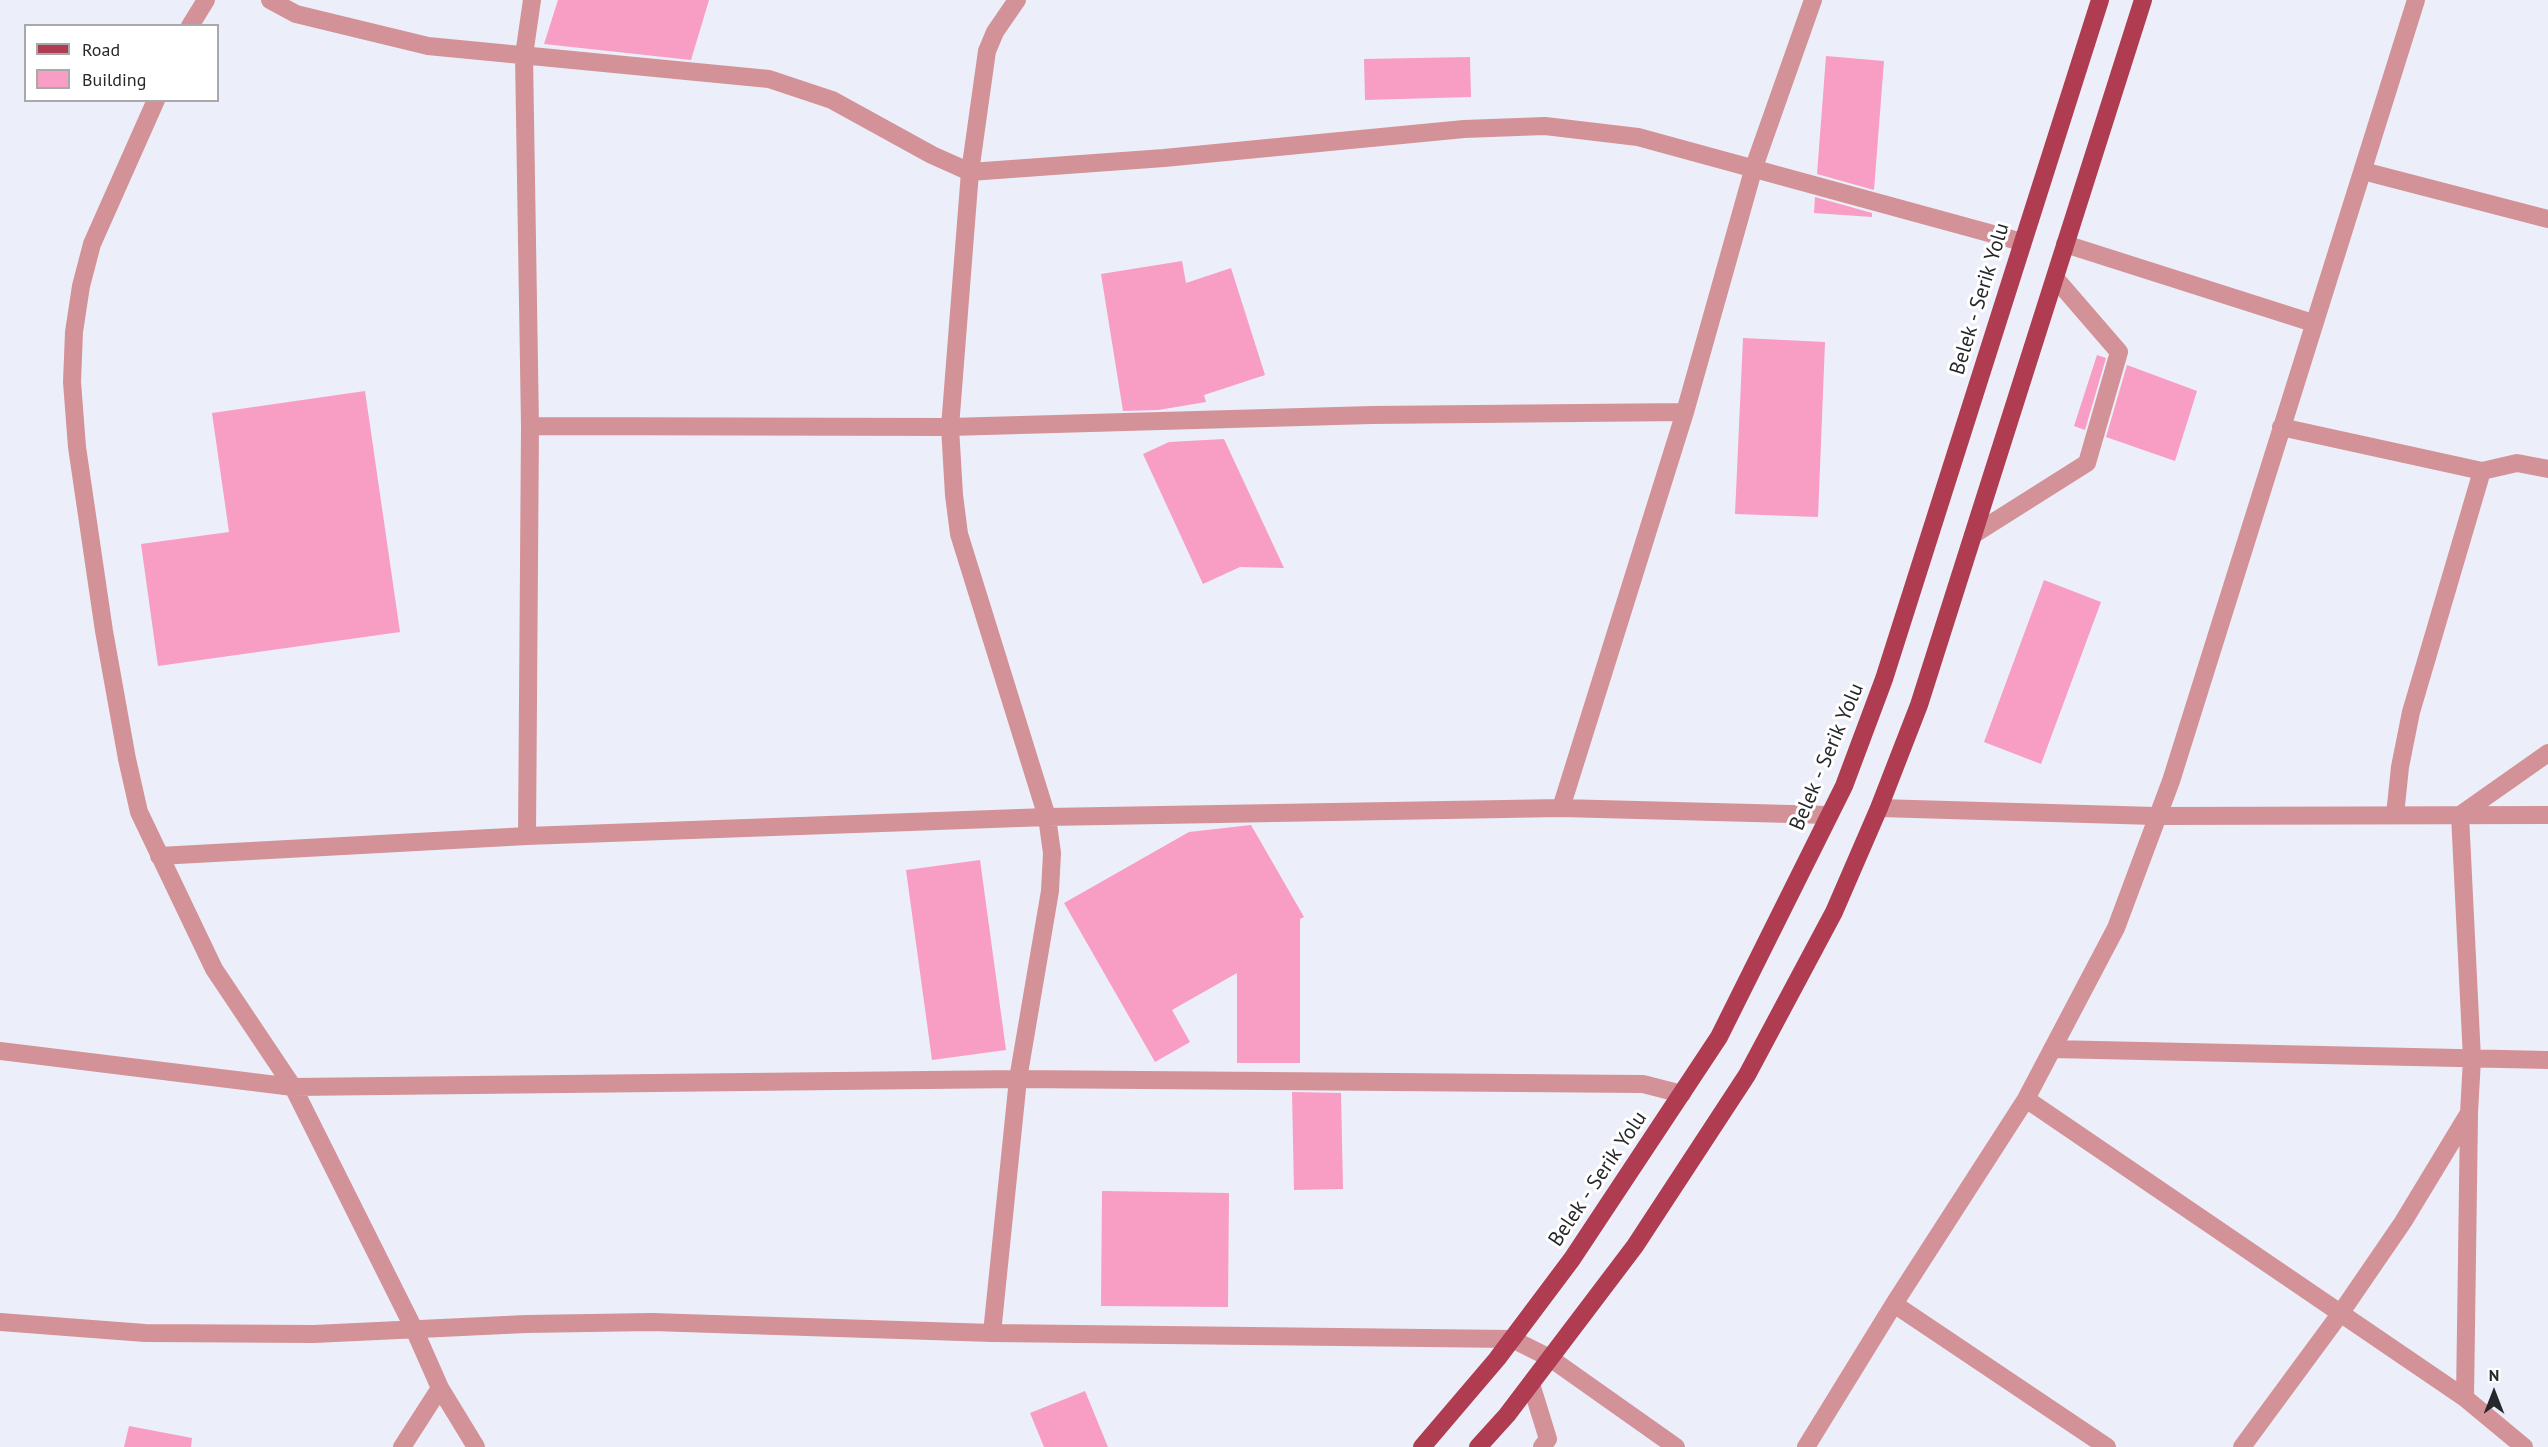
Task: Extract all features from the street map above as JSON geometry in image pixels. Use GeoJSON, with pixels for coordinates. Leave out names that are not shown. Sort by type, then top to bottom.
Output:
{"type":"FeatureCollection","features":[{"type":"Feature","properties":{"kind":"main road","name":"Belek - Serik Yolu"},"geometry":{"type":"LineString","coordinates":[[1422,1447],[1512,1339],[1572,1258],[1719,1037],[1844,786],[1884,680],[2100,0]]}},
{"type":"Feature","properties":{"kind":"main road"},"geometry":{"type":"LineString","coordinates":[[1478,1447],[1531,1384],[1635,1246],[1747,1075],[1834,912],[1880,808],[1919,705],[2143,0]]}},
{"type":"Feature","properties":{"kind":"street"},"geometry":{"type":"LineString","coordinates":[[191,24],[206,0]]}},
{"type":"Feature","properties":{"kind":"street"},"geometry":{"type":"LineString","coordinates":[[270,0],[296,14],[428,46],[769,79],[832,100],[932,155],[970,172],[1164,158],[1504,126],[1592,129],[1638,137],[1754,167],[2022,242]]}},
{"type":"Feature","properties":{"kind":"street"},"geometry":{"type":"LineString","coordinates":[[527,836],[530,426],[524,55],[532,0]]}},
{"type":"Feature","properties":{"kind":"street"},"geometry":{"type":"LineString","coordinates":[[992,1333],[1018,1079],[1050,891],[1052,853],[1047,817],[959,534],[950,427],[970,172],[987,51],[999,25],[1017,0]]}},
{"type":"Feature","properties":{"kind":"street"},"geometry":{"type":"LineString","coordinates":[[1561,808],[1685,412],[1754,167],[1813,0]]}},
{"type":"Feature","properties":{"kind":"street"},"geometry":{"type":"LineString","coordinates":[[1806,1447],[1894,1304],[2026,1099],[2116,928],[2155,816],[2171,781],[2416,0]]}},
{"type":"Feature","properties":{"kind":"street"},"geometry":{"type":"LineString","coordinates":[[155,102],[92,244],[81,286],[74,332],[72,382],[77,447],[104,631],[139,812],[214,969],[293,1087],[414,1329],[440,1388],[476,1447]]}},
{"type":"Feature","properties":{"kind":"street"},"geometry":{"type":"LineString","coordinates":[[2363,171],[2548,219]]}},
{"type":"Feature","properties":{"kind":"street"},"geometry":{"type":"LineString","coordinates":[[2066,244],[2313,324]]}},
{"type":"Feature","properties":{"kind":"street"},"geometry":{"type":"LineString","coordinates":[[1973,535],[2087,463],[2119,352],[2055,278]]}},
{"type":"Feature","properties":{"kind":"street"},"geometry":{"type":"LineString","coordinates":[[530,426],[950,427],[1372,414],[1685,412]]}},
{"type":"Feature","properties":{"kind":"street"},"geometry":{"type":"LineString","coordinates":[[2281,427],[2482,471],[2517,463],[2548,469]]}},
{"type":"Feature","properties":{"kind":"street"},"geometry":{"type":"LineString","coordinates":[[2395,815],[2400,767],[2411,712],[2482,471]]}},
{"type":"Feature","properties":{"kind":"street"},"geometry":{"type":"LineString","coordinates":[[2460,815],[2548,753]]}},
{"type":"Feature","properties":{"kind":"street"},"geometry":{"type":"LineString","coordinates":[[159,856],[527,836],[1047,817],[1561,808],[1829,815]]}},
{"type":"Feature","properties":{"kind":"street"},"geometry":{"type":"LineString","coordinates":[[1880,808],[2155,816],[2548,815]]}},
{"type":"Feature","properties":{"kind":"street"},"geometry":{"type":"LineString","coordinates":[[2460,815],[2472,1059],[2469,1113],[2465,1398]]}},
{"type":"Feature","properties":{"kind":"street"},"geometry":{"type":"LineString","coordinates":[[2052,1049],[2548,1060]]}},
{"type":"Feature","properties":{"kind":"street"},"geometry":{"type":"LineString","coordinates":[[0,1052],[293,1087],[1018,1079],[1643,1084],[1682,1094]]}},
{"type":"Feature","properties":{"kind":"street"},"geometry":{"type":"LineString","coordinates":[[2026,1099],[2465,1398],[2524,1447]]}},
{"type":"Feature","properties":{"kind":"street"},"geometry":{"type":"LineString","coordinates":[[2242,1447],[2340,1314],[2403,1222],[2469,1113]]}},
{"type":"Feature","properties":{"kind":"street"},"geometry":{"type":"LineString","coordinates":[[1894,1304],[2107,1447]]}},
{"type":"Feature","properties":{"kind":"street"},"geometry":{"type":"LineString","coordinates":[[0,1322],[145,1333],[314,1335],[526,1324],[652,1322],[992,1333],[1512,1339],[1550,1358],[1676,1447]]}},
{"type":"Feature","properties":{"kind":"street"},"geometry":{"type":"LineString","coordinates":[[1531,1384],[1548,1439],[1542,1447]]}},
{"type":"Feature","properties":{"kind":"street"},"geometry":{"type":"LineString","coordinates":[[402,1447],[440,1388]]}},
{"type":"Feature","properties":{"kind":"building"},"geometry":{"type":"Polygon","coordinates":[[[558,0],[709,0],[691,60],[544,44],[558,0]]]}},
{"type":"Feature","properties":{"kind":"building"},"geometry":{"type":"Polygon","coordinates":[[[1826,56],[1884,61],[1874,190],[1817,174],[1826,56]]]}},
{"type":"Feature","properties":{"kind":"building"},"geometry":{"type":"Polygon","coordinates":[[[1470,57],[1471,97],[1365,100],[1364,59],[1470,57]]]}},
{"type":"Feature","properties":{"kind":"building"},"geometry":{"type":"Polygon","coordinates":[[[1815,197],[1872,213],[1872,217],[1814,213],[1815,197]]]}},
{"type":"Feature","properties":{"kind":"building"},"geometry":{"type":"Polygon","coordinates":[[[1182,261],[1186,283],[1231,268],[1265,375],[1204,395],[1206,402],[1158,410],[1123,411],[1101,274],[1182,261]]]}},
{"type":"Feature","properties":{"kind":"building"},"geometry":{"type":"Polygon","coordinates":[[[1743,338],[1825,342],[1818,517],[1735,514],[1743,338]]]}},
{"type":"Feature","properties":{"kind":"building"},"geometry":{"type":"Polygon","coordinates":[[[2097,355],[2106,358],[2085,430],[2074,426],[2097,355]]]}},
{"type":"Feature","properties":{"kind":"building"},"geometry":{"type":"Polygon","coordinates":[[[2127,365],[2197,391],[2175,461],[2106,437],[2127,365]]]}},
{"type":"Feature","properties":{"kind":"building"},"geometry":{"type":"Polygon","coordinates":[[[365,391],[400,632],[158,666],[141,544],[229,532],[212,413],[365,391]]]}},
{"type":"Feature","properties":{"kind":"building"},"geometry":{"type":"Polygon","coordinates":[[[1224,439],[1284,568],[1240,567],[1203,584],[1143,454],[1169,442],[1224,439]]]}},
{"type":"Feature","properties":{"kind":"building"},"geometry":{"type":"Polygon","coordinates":[[[2044,580],[2101,602],[2041,764],[1984,742],[2044,580]]]}},
{"type":"Feature","properties":{"kind":"building"},"geometry":{"type":"Polygon","coordinates":[[[1251,825],[1304,917],[1300,919],[1300,1063],[1237,1063],[1237,973],[1172,1010],[1190,1042],[1155,1062],[1064,903],[1189,832],[1251,825]]]}},
{"type":"Feature","properties":{"kind":"building"},"geometry":{"type":"Polygon","coordinates":[[[980,860],[1006,1050],[932,1060],[906,870],[980,860]]]}},
{"type":"Feature","properties":{"kind":"building"},"geometry":{"type":"Polygon","coordinates":[[[1292,1092],[1341,1093],[1343,1189],[1294,1190],[1292,1092]]]}},
{"type":"Feature","properties":{"kind":"building"},"geometry":{"type":"Polygon","coordinates":[[[1102,1191],[1229,1193],[1228,1307],[1101,1306],[1102,1191]]]}},
{"type":"Feature","properties":{"kind":"building"},"geometry":{"type":"Polygon","coordinates":[[[1085,1391],[1108,1447],[1044,1447],[1030,1413],[1085,1391]]]}},
{"type":"Feature","properties":{"kind":"building"},"geometry":{"type":"Polygon","coordinates":[[[129,1426],[192,1438],[191,1447],[124,1447],[129,1426]]]}}]}
